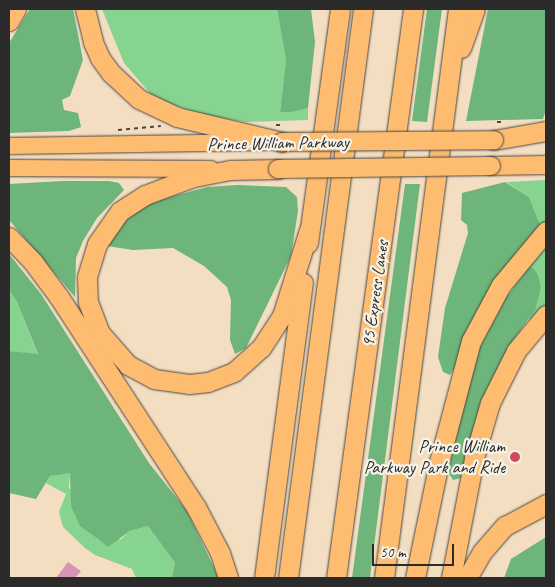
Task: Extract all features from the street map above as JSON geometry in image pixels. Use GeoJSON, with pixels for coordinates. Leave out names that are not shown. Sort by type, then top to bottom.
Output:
{"type":"FeatureCollection","features":[{"type":"Feature","properties":{"kind":"highway"},"geometry":{"type":"LineString","coordinates":[[9,21],[16,9]]}},
{"type":"Feature","properties":{"kind":"highway"},"geometry":{"type":"LineString","coordinates":[[85,9],[90,33],[100,58],[111,73],[140,99],[185,119],[282,142]]}},
{"type":"Feature","properties":{"kind":"highway"},"geometry":{"type":"LineString","coordinates":[[326,106],[328,9]]}},
{"type":"Feature","properties":{"kind":"highway"},"geometry":{"type":"LineString","coordinates":[[264,578],[340,9]]}},
{"type":"Feature","properties":{"kind":"highway"},"geometry":{"type":"LineString","coordinates":[[288,578],[363,9]]}},
{"type":"Feature","properties":{"kind":"highway"},"geometry":{"type":"LineString","coordinates":[[353,84],[368,9]]}},
{"type":"Feature","properties":{"kind":"highway","name":"95 Express Lanes"},"geometry":{"type":"LineString","coordinates":[[336,578],[413,9]]}},
{"type":"Feature","properties":{"kind":"highway"},"geometry":{"type":"LineString","coordinates":[[384,578],[458,9]]}},
{"type":"Feature","properties":{"kind":"highway"},"geometry":{"type":"LineString","coordinates":[[448,87],[475,9]]}},
{"type":"Feature","properties":{"kind":"highway"},"geometry":{"type":"LineString","coordinates":[[494,140],[546,131]]}},
{"type":"Feature","properties":{"kind":"highway","name":"Prince William Parkway"},"geometry":{"type":"LineString","coordinates":[[282,142],[546,139]]}},
{"type":"Feature","properties":{"kind":"highway","name":"Prince William Parkway"},"geometry":{"type":"LineString","coordinates":[[278,169],[546,165]]}},
{"type":"Feature","properties":{"kind":"highway"},"geometry":{"type":"LineString","coordinates":[[278,169],[230,170],[193,177],[145,195],[120,211],[97,244],[87,276],[88,302],[100,333],[128,365],[154,379],[189,384],[208,382],[234,372],[261,348],[282,316],[309,230]]}},
{"type":"Feature","properties":{"kind":"highway"},"geometry":{"type":"LineString","coordinates":[[416,578],[441,453],[470,341],[501,285],[546,231]]}},
{"type":"Feature","properties":{"kind":"highway"},"geometry":{"type":"LineString","coordinates":[[9,238],[33,262],[59,297],[196,508],[220,553],[228,578]]}},
{"type":"Feature","properties":{"kind":"highway"},"geometry":{"type":"LineString","coordinates":[[451,578],[474,458],[490,403],[516,351],[546,315]]}},
{"type":"Feature","properties":{"kind":"highway"},"geometry":{"type":"LineString","coordinates":[[468,578],[482,552],[506,526],[546,504]]}},
{"type":"Feature","properties":{"kind":"highway"},"geometry":{"type":"LineString","coordinates":[[480,578],[505,542],[520,529],[546,516]]}},
{"type":"Feature","properties":{"kind":"main road","name":"Prince William Parkway"},"geometry":{"type":"LineString","coordinates":[[9,146],[282,142]]}},
{"type":"Feature","properties":{"kind":"main road","name":"Prince William Parkway"},"geometry":{"type":"LineString","coordinates":[[9,168],[278,169]]}},
{"type":"Feature","properties":{"kind":"green space"},"geometry":{"type":"Polygon","coordinates":[[[30,9],[73,9],[83,60],[70,96],[62,100],[64,110],[78,113],[81,127],[69,131],[9,133],[9,43],[30,9]]]}},
{"type":"Feature","properties":{"kind":"green space"},"geometry":{"type":"Polygon","coordinates":[[[102,9],[277,9],[286,60],[280,112],[308,108],[308,120],[245,122],[202,115],[154,98],[124,63],[102,9]]]}},
{"type":"Feature","properties":{"kind":"green space"},"geometry":{"type":"Polygon","coordinates":[[[277,9],[311,9],[315,42],[308,108],[291,112],[280,112],[286,60],[277,9]]]}},
{"type":"Feature","properties":{"kind":"green space"},"geometry":{"type":"Polygon","coordinates":[[[427,9],[442,9],[427,122],[412,121],[427,9]]]}},
{"type":"Feature","properties":{"kind":"green space"},"geometry":{"type":"Polygon","coordinates":[[[488,9],[546,9],[546,110],[543,119],[466,121],[488,9]]]}},
{"type":"Feature","properties":{"kind":"green space"},"geometry":{"type":"Polygon","coordinates":[[[546,180],[546,223],[541,227],[529,197],[506,182],[546,180]]]}},
{"type":"Feature","properties":{"kind":"green space"},"geometry":{"type":"Polygon","coordinates":[[[109,181],[119,183],[124,190],[97,218],[83,241],[76,258],[75,297],[9,220],[9,184],[109,181]]]}},
{"type":"Feature","properties":{"kind":"green space"},"geometry":{"type":"Polygon","coordinates":[[[505,182],[529,197],[541,227],[450,375],[443,372],[438,357],[445,308],[468,233],[467,225],[461,220],[462,193],[505,182]]]}},
{"type":"Feature","properties":{"kind":"green space"},"geometry":{"type":"Polygon","coordinates":[[[405,184],[420,184],[370,578],[352,578],[405,184]]]}},
{"type":"Feature","properties":{"kind":"green space"},"geometry":{"type":"Polygon","coordinates":[[[237,185],[286,187],[297,197],[298,211],[291,256],[246,348],[235,354],[230,340],[231,300],[227,287],[204,266],[173,248],[133,250],[107,246],[111,233],[147,203],[207,187],[237,185]]]}},
{"type":"Feature","properties":{"kind":"green space"},"geometry":{"type":"Polygon","coordinates":[[[546,246],[546,309],[529,320],[541,288],[533,268],[522,273],[546,246]]]}},
{"type":"Feature","properties":{"kind":"green space"},"geometry":{"type":"Polygon","coordinates":[[[9,254],[41,294],[149,463],[187,511],[219,578],[172,578],[175,563],[148,526],[130,531],[108,547],[80,526],[71,506],[70,473],[50,476],[36,499],[9,493],[9,351],[38,354],[17,302],[9,290],[9,254]]]}},
{"type":"Feature","properties":{"kind":"green space"},"geometry":{"type":"Polygon","coordinates":[[[529,267],[533,268],[538,275],[541,288],[535,310],[507,349],[461,478],[453,480],[448,472],[476,355],[505,299],[529,267]]]}},
{"type":"Feature","properties":{"kind":"green space"},"geometry":{"type":"Polygon","coordinates":[[[9,290],[17,302],[38,355],[9,351],[9,290]]]}},
{"type":"Feature","properties":{"kind":"green space"},"geometry":{"type":"Polygon","coordinates":[[[70,473],[69,488],[120,540],[130,531],[148,526],[175,563],[172,578],[136,578],[132,569],[95,555],[85,548],[63,527],[59,512],[66,494],[46,483],[50,476],[70,473]]]}},
{"type":"Feature","properties":{"kind":"green space"},"geometry":{"type":"Polygon","coordinates":[[[546,537],[546,578],[504,578],[511,559],[546,537]]]}},
{"type":"Feature","properties":{"kind":"building"},"geometry":{"type":"Polygon","coordinates":[[[68,562],[81,571],[75,578],[56,578],[68,562]]]}},
{"type":"Feature","properties":{"kind":"place","name":"Prince William Parkway Park and Ride"},"geometry":{"type":"Point","coordinates":[515,457]}}]}
